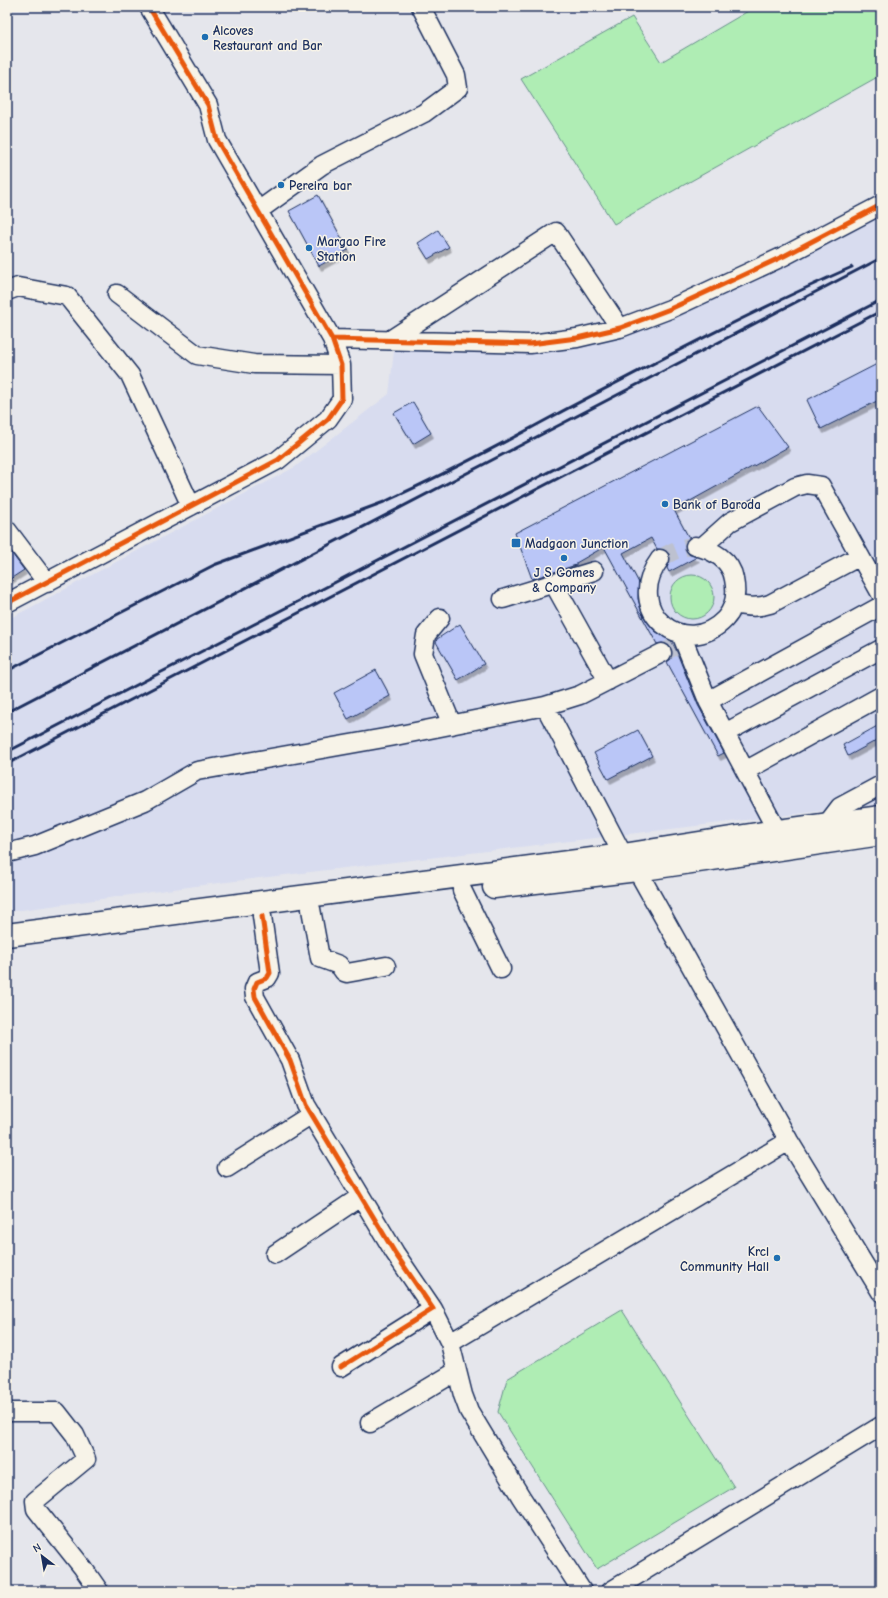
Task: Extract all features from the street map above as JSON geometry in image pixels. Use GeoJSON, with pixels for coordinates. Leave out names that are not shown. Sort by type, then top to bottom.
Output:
{"type":"FeatureCollection","features":[{"type":"Feature","properties":{"kind":"main road"},"geometry":{"type":"LineString","coordinates":[[779,840],[827,824],[881,817]]}},
{"type":"Feature","properties":{"kind":"main road"},"geometry":{"type":"LineString","coordinates":[[7,935],[562,871],[779,840],[881,834]]}},
{"type":"Feature","properties":{"kind":"main road"},"geometry":{"type":"LineString","coordinates":[[7,949],[76,937],[262,916],[462,890],[562,871]]}},
{"type":"Feature","properties":{"kind":"street"},"geometry":{"type":"LineString","coordinates":[[7,604],[278,460],[328,419],[342,399],[341,365],[332,339],[217,140],[208,105],[149,7]]}},
{"type":"Feature","properties":{"kind":"street"},"geometry":{"type":"LineString","coordinates":[[258,211],[322,165],[424,113],[458,88],[456,76],[421,7]]}},
{"type":"Feature","properties":{"kind":"street"},"geometry":{"type":"LineString","coordinates":[[332,339],[530,344],[577,338],[620,328],[670,309],[784,256],[881,205]]}},
{"type":"Feature","properties":{"kind":"street"},"geometry":{"type":"LineString","coordinates":[[390,340],[556,232],[620,328]]}},
{"type":"Feature","properties":{"kind":"street"},"geometry":{"type":"LineString","coordinates":[[7,291],[18,287],[67,296],[130,374],[191,506]]}},
{"type":"Feature","properties":{"kind":"street"},"geometry":{"type":"LineString","coordinates":[[117,294],[198,355],[254,364],[341,365]]}},
{"type":"Feature","properties":{"kind":"street"},"geometry":{"type":"LineString","coordinates":[[7,853],[35,846],[145,801],[197,771],[390,737],[545,706],[580,694],[608,681],[672,644],[694,635],[707,632],[728,616],[734,604],[736,589],[733,575],[726,563],[716,553],[699,547],[730,522],[794,487],[807,484],[821,486],[881,594]]}},
{"type":"Feature","properties":{"kind":"street"},"geometry":{"type":"LineString","coordinates":[[7,530],[47,583]]}},
{"type":"Feature","properties":{"kind":"street"},"geometry":{"type":"LineString","coordinates":[[734,604],[753,607],[770,604],[860,556]]}},
{"type":"Feature","properties":{"kind":"street"},"geometry":{"type":"LineString","coordinates":[[660,559],[653,569],[648,581],[647,595],[650,608],[658,620],[668,628],[672,644],[708,701],[779,840]]}},
{"type":"Feature","properties":{"kind":"street"},"geometry":{"type":"LineString","coordinates":[[503,599],[594,571]]}},
{"type":"Feature","properties":{"kind":"street"},"geometry":{"type":"LineString","coordinates":[[554,584],[608,681]]}},
{"type":"Feature","properties":{"kind":"street"},"geometry":{"type":"LineString","coordinates":[[708,701],[881,606]]}},
{"type":"Feature","properties":{"kind":"street"},"geometry":{"type":"LineString","coordinates":[[440,618],[426,636],[423,654],[452,725]]}},
{"type":"Feature","properties":{"kind":"street"},"geometry":{"type":"LineString","coordinates":[[725,734],[881,649]]}},
{"type":"Feature","properties":{"kind":"street"},"geometry":{"type":"LineString","coordinates":[[745,771],[881,696]]}},
{"type":"Feature","properties":{"kind":"street"},"geometry":{"type":"LineString","coordinates":[[545,706],[630,862],[788,1140],[881,1292]]}},
{"type":"Feature","properties":{"kind":"street"},"geometry":{"type":"LineString","coordinates":[[827,824],[840,807],[881,785]]}},
{"type":"Feature","properties":{"kind":"street"},"geometry":{"type":"LineString","coordinates":[[462,890],[501,969]]}},
{"type":"Feature","properties":{"kind":"street"},"geometry":{"type":"LineString","coordinates":[[311,910],[320,958],[339,965],[344,972],[347,973],[386,966]]}},
{"type":"Feature","properties":{"kind":"street"},"geometry":{"type":"LineString","coordinates":[[262,916],[270,973],[267,978],[256,982],[254,989],[255,997],[290,1060],[306,1105],[360,1197],[395,1253],[433,1309],[450,1343],[463,1395],[469,1411],[521,1497],[582,1591]]}},
{"type":"Feature","properties":{"kind":"street"},"geometry":{"type":"LineString","coordinates":[[227,1168],[312,1114]]}},
{"type":"Feature","properties":{"kind":"street"},"geometry":{"type":"LineString","coordinates":[[450,1343],[788,1140]]}},
{"type":"Feature","properties":{"kind":"street"},"geometry":{"type":"LineString","coordinates":[[274,1254],[360,1197]]}},
{"type":"Feature","properties":{"kind":"street"},"geometry":{"type":"LineString","coordinates":[[341,1367],[433,1309]]}},
{"type":"Feature","properties":{"kind":"street"},"geometry":{"type":"LineString","coordinates":[[370,1423],[457,1371]]}},
{"type":"Feature","properties":{"kind":"street"},"geometry":{"type":"LineString","coordinates":[[7,1412],[57,1412],[75,1435],[86,1459],[35,1501],[36,1509],[83,1568],[98,1591]]}},
{"type":"Feature","properties":{"kind":"street"},"geometry":{"type":"LineString","coordinates":[[611,1591],[881,1426]]}},
{"type":"Feature","properties":{"kind":"shaded area","name":"Madgaon Junction"},"geometry":{"type":"Polygon","coordinates":[[[881,211],[881,804],[210,884],[7,912],[7,620],[295,467],[389,394],[394,351],[539,350],[636,331],[692,309],[881,211]]]}},
{"type":"Feature","properties":{"kind":"green space"},"geometry":{"type":"Polygon","coordinates":[[[755,7],[881,7],[881,75],[614,224],[521,79],[632,17],[661,62],[755,7]]]}},
{"type":"Feature","properties":{"kind":"green space"},"geometry":{"type":"Polygon","coordinates":[[[688,575],[696,575],[708,581],[714,593],[714,601],[708,613],[696,619],[688,619],[676,613],[670,601],[670,593],[676,581],[688,575]]]}},
{"type":"Feature","properties":{"kind":"green space"},"geometry":{"type":"Polygon","coordinates":[[[622,1310],[734,1487],[597,1569],[498,1412],[507,1379],[622,1310]]]}},
{"type":"Feature","properties":{"kind":"building"},"geometry":{"type":"Polygon","coordinates":[[[318,195],[348,250],[319,266],[289,211],[318,195]]]}},
{"type":"Feature","properties":{"kind":"building"},"geometry":{"type":"Polygon","coordinates":[[[438,230],[449,247],[428,259],[418,243],[438,230]]]}},
{"type":"Feature","properties":{"kind":"building"},"geometry":{"type":"Polygon","coordinates":[[[881,362],[881,399],[821,429],[807,400],[881,362]]]}},
{"type":"Feature","properties":{"kind":"building"},"geometry":{"type":"Polygon","coordinates":[[[413,402],[431,433],[413,444],[394,413],[413,402]]]}},
{"type":"Feature","properties":{"kind":"building"},"geometry":{"type":"Polygon","coordinates":[[[758,406],[788,447],[674,510],[689,538],[685,543],[685,549],[688,554],[697,557],[669,572],[667,568],[670,559],[669,554],[664,550],[657,549],[651,538],[623,553],[639,583],[638,599],[643,615],[655,631],[671,641],[698,705],[724,753],[718,756],[667,662],[671,659],[671,648],[667,644],[657,644],[604,547],[576,563],[576,565],[532,579],[515,533],[758,406]]]}},
{"type":"Feature","properties":{"kind":"building"},"geometry":{"type":"Polygon","coordinates":[[[7,547],[24,570],[7,581],[7,547]]]}},
{"type":"Feature","properties":{"kind":"building"},"geometry":{"type":"Polygon","coordinates":[[[460,624],[484,664],[458,680],[436,642],[437,639],[460,624]]]}},
{"type":"Feature","properties":{"kind":"building"},"geometry":{"type":"Polygon","coordinates":[[[376,670],[390,696],[348,719],[334,693],[376,670]]]}},
{"type":"Feature","properties":{"kind":"building"},"geometry":{"type":"Polygon","coordinates":[[[881,724],[881,738],[848,756],[843,745],[881,724]]]}},
{"type":"Feature","properties":{"kind":"building"},"geometry":{"type":"Polygon","coordinates":[[[638,730],[652,756],[608,779],[594,753],[638,730]]]}},
{"type":"Feature","properties":{"kind":"tunnel"},"geometry":{"type":"LineString","coordinates":[[660,559],[685,547],[695,546]]}},
{"type":"Feature","properties":{"kind":"tunnel"},"geometry":{"type":"LineString","coordinates":[[662,653],[674,647]]}},
{"type":"Feature","properties":{"kind":"railway"},"geometry":{"type":"LineString","coordinates":[[7,712],[881,258]]}},
{"type":"Feature","properties":{"kind":"railway"},"geometry":{"type":"LineString","coordinates":[[7,671],[214,565],[384,502],[406,492],[471,460],[703,338],[777,301],[852,267]]}},
{"type":"Feature","properties":{"kind":"railway"},"geometry":{"type":"LineString","coordinates":[[7,752],[881,300]]}},
{"type":"Feature","properties":{"kind":"railway"},"geometry":{"type":"LineString","coordinates":[[7,764],[881,311]]}},
{"type":"Feature","properties":{"kind":"cycle path"},"geometry":{"type":"LineString","coordinates":[[7,603],[278,460],[328,419],[342,399],[341,365],[332,339],[217,140],[208,105],[149,7]]}},
{"type":"Feature","properties":{"kind":"cycle path"},"geometry":{"type":"LineString","coordinates":[[332,339],[530,344],[577,338],[620,328],[670,309],[784,256],[881,205]]}},
{"type":"Feature","properties":{"kind":"cycle path"},"geometry":{"type":"LineString","coordinates":[[262,916],[270,973],[267,978],[257,982],[254,989],[255,997],[290,1060],[306,1105],[395,1253],[433,1309],[341,1367]]}},
{"type":"Feature","properties":{"kind":"place","name":"Alcoves Restaurant and Bar"},"geometry":{"type":"Point","coordinates":[205,37]}},
{"type":"Feature","properties":{"kind":"place","name":"Pereira bar"},"geometry":{"type":"Point","coordinates":[281,185]}},
{"type":"Feature","properties":{"kind":"place","name":"Margao Fire Station"},"geometry":{"type":"Point","coordinates":[309,248]}},
{"type":"Feature","properties":{"kind":"place","name":"Bank of Baroda"},"geometry":{"type":"Point","coordinates":[665,504]}},
{"type":"Feature","properties":{"kind":"place","name":"Madgaon Junction"},"geometry":{"type":"Point","coordinates":[516,543]}},
{"type":"Feature","properties":{"kind":"place","name":"J S Gomes & Company"},"geometry":{"type":"Point","coordinates":[564,558]}},
{"type":"Feature","properties":{"kind":"place","name":"Krcl Community Hall"},"geometry":{"type":"Point","coordinates":[777,1258]}}]}
